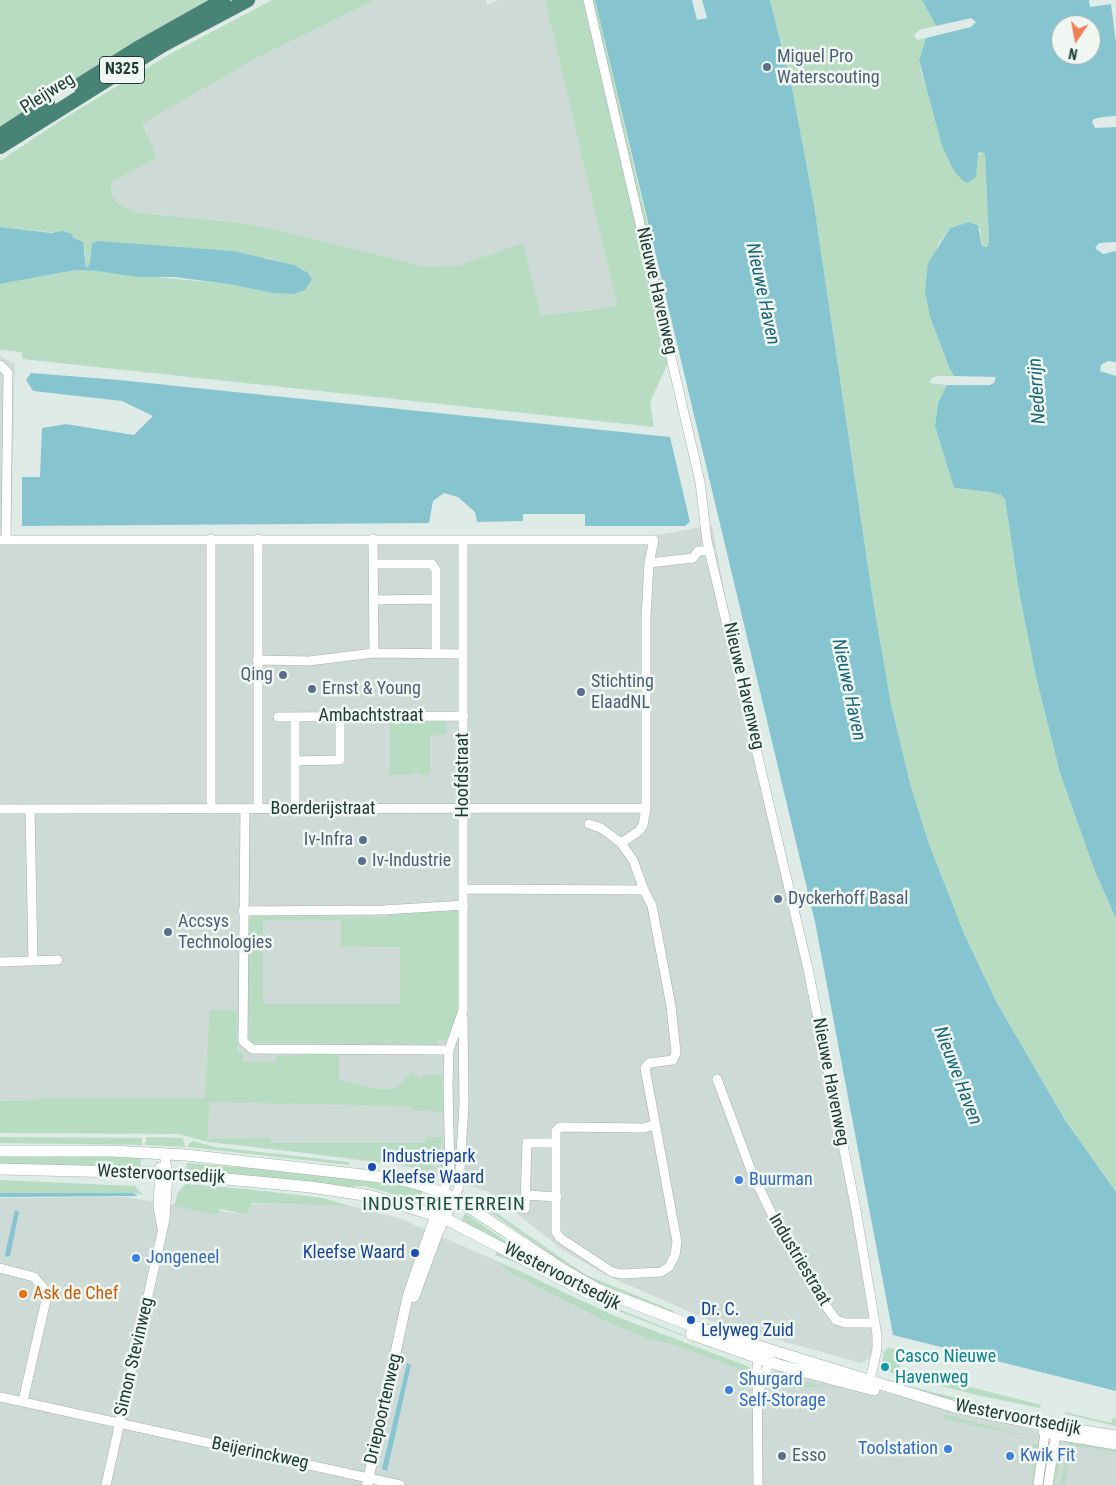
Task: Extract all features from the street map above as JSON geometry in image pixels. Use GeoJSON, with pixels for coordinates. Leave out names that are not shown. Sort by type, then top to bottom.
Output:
{"type":"FeatureCollection","features":[{"type":"Feature","properties":{"kind":"highway","name":"Pleijweg"},"geometry":{"type":"LineString","coordinates":[[0,135],[141,46],[223,0]]}},
{"type":"Feature","properties":{"kind":"highway","name":"Pleijweg"},"geometry":{"type":"LineString","coordinates":[[0,147],[163,45],[248,0]]}},
{"type":"Feature","properties":{"kind":"main road","name":"Westervoortsedijk"},"geometry":{"type":"LineString","coordinates":[[0,1151],[164,1154],[386,1177],[443,1193],[454,1198],[564,1270],[599,1290],[765,1357]]}},
{"type":"Feature","properties":{"kind":"main road","name":"Westervoortsedijk"},"geometry":{"type":"LineString","coordinates":[[0,1170],[163,1173],[311,1186],[371,1196],[439,1216],[600,1299],[765,1357],[870,1382],[955,1407],[1051,1431],[1116,1444]]}},
{"type":"Feature","properties":{"kind":"main road","name":"Westervoortsedijk"},"geometry":{"type":"LineString","coordinates":[[1051,1431],[1116,1436]]}},
{"type":"Feature","properties":{"kind":"street","name":"Nieuwe Havenweg"},"geometry":{"type":"LineString","coordinates":[[588,0],[700,482],[710,551],[808,969],[856,1210],[875,1323],[877,1341],[870,1382]]}},
{"type":"Feature","properties":{"kind":"street"},"geometry":{"type":"LineString","coordinates":[[0,365],[8,373],[3,540],[654,540],[649,563],[646,617],[646,808],[643,825],[639,831],[621,842]]}},
{"type":"Feature","properties":{"kind":"street"},"geometry":{"type":"LineString","coordinates":[[211,539],[211,809]]}},
{"type":"Feature","properties":{"kind":"street"},"geometry":{"type":"LineString","coordinates":[[258,539],[258,808]]}},
{"type":"Feature","properties":{"kind":"street"},"geometry":{"type":"LineString","coordinates":[[373,539],[374,653]]}},
{"type":"Feature","properties":{"kind":"street","name":"Hoofdstraat"},"geometry":{"type":"LineString","coordinates":[[461,1125],[464,1095],[462,1010],[464,904],[463,540]]}},
{"type":"Feature","properties":{"kind":"street"},"geometry":{"type":"LineString","coordinates":[[649,563],[693,558],[698,551],[710,551]]}},
{"type":"Feature","properties":{"kind":"street"},"geometry":{"type":"LineString","coordinates":[[374,564],[432,564],[436,570],[436,653]]}},
{"type":"Feature","properties":{"kind":"street"},"geometry":{"type":"LineString","coordinates":[[374,600],[436,599]]}},
{"type":"Feature","properties":{"kind":"street"},"geometry":{"type":"LineString","coordinates":[[258,660],[309,660],[374,653],[463,654]]}},
{"type":"Feature","properties":{"kind":"street","name":"Ambachtstraat"},"geometry":{"type":"LineString","coordinates":[[258,717],[464,716]]}},
{"type":"Feature","properties":{"kind":"street"},"geometry":{"type":"LineString","coordinates":[[295,717],[295,809]]}},
{"type":"Feature","properties":{"kind":"street"},"geometry":{"type":"LineString","coordinates":[[295,761],[340,760],[340,717]]}},
{"type":"Feature","properties":{"kind":"street","name":"Boerderijstraat"},"geometry":{"type":"LineString","coordinates":[[0,809],[646,808]]}},
{"type":"Feature","properties":{"kind":"street"},"geometry":{"type":"LineString","coordinates":[[30,809],[33,961]]}},
{"type":"Feature","properties":{"kind":"street"},"geometry":{"type":"LineString","coordinates":[[245,809],[243,1041],[252,1049],[450,1050]]}},
{"type":"Feature","properties":{"kind":"street"},"geometry":{"type":"LineString","coordinates":[[589,824],[601,828],[621,842],[633,860],[652,906],[671,1006],[676,1053],[676,1057],[670,1061],[646,1065],[654,1125],[677,1242],[675,1255],[669,1267],[661,1272],[642,1274],[612,1272],[560,1238],[556,1232],[556,1131],[560,1127],[644,1128],[654,1125]]}},
{"type":"Feature","properties":{"kind":"street"},"geometry":{"type":"LineString","coordinates":[[464,890],[644,890]]}},
{"type":"Feature","properties":{"kind":"street"},"geometry":{"type":"LineString","coordinates":[[243,911],[384,910],[464,904]]}},
{"type":"Feature","properties":{"kind":"street"},"geometry":{"type":"LineString","coordinates":[[0,962],[58,960]]}},
{"type":"Feature","properties":{"kind":"street","name":"Hoofdstraat"},"geometry":{"type":"LineString","coordinates":[[450,1125],[448,1102],[450,1050],[462,1010]]}},
{"type":"Feature","properties":{"kind":"street","name":"Industriestraat"},"geometry":{"type":"LineString","coordinates":[[717,1080],[752,1173],[781,1232],[813,1288],[836,1320],[845,1323],[875,1323]]}},
{"type":"Feature","properties":{"kind":"street"},"geometry":{"type":"LineString","coordinates":[[443,1193],[450,1174],[450,1125],[461,1125],[459,1186],[454,1198]]}},
{"type":"Feature","properties":{"kind":"street"},"geometry":{"type":"LineString","coordinates":[[525,1209],[527,1143],[556,1143]]}},
{"type":"Feature","properties":{"kind":"street"},"geometry":{"type":"LineString","coordinates":[[163,1173],[164,1154]]}},
{"type":"Feature","properties":{"kind":"street","name":"Simon Stevinweg"},"geometry":{"type":"LineString","coordinates":[[162,1228],[158,1207],[158,1188],[163,1173]]}},
{"type":"Feature","properties":{"kind":"street","name":"Simon Stevinweg"},"geometry":{"type":"LineString","coordinates":[[106,1485],[165,1219],[163,1173]]}},
{"type":"Feature","properties":{"kind":"street","name":"Driepoortenweg"},"geometry":{"type":"LineString","coordinates":[[368,1482],[401,1333],[439,1216],[443,1193]]}},
{"type":"Feature","properties":{"kind":"street"},"geometry":{"type":"LineString","coordinates":[[526,1195],[557,1197]]}},
{"type":"Feature","properties":{"kind":"street","name":"Driepoortenweg"},"geometry":{"type":"LineString","coordinates":[[439,1216],[454,1198]]}},
{"type":"Feature","properties":{"kind":"street"},"geometry":{"type":"LineString","coordinates":[[0,1268],[34,1277],[45,1290],[46,1300],[24,1401]]}},
{"type":"Feature","properties":{"kind":"street"},"geometry":{"type":"LineString","coordinates":[[758,1485],[757,1375],[765,1357]]}},
{"type":"Feature","properties":{"kind":"street","name":"Beijerinckweg"},"geometry":{"type":"LineString","coordinates":[[0,1397],[24,1401],[368,1482],[400,1485]]}},
{"type":"Feature","properties":{"kind":"street"},"geometry":{"type":"LineString","coordinates":[[1038,1485],[1051,1431]]}},
{"type":"Feature","properties":{"kind":"street"},"geometry":{"type":"LineString","coordinates":[[1048,1485],[1051,1431]]}},
{"type":"Feature","properties":{"kind":"shaded area"},"geometry":{"type":"Polygon","coordinates":[[[375,0],[485,0],[487,5],[499,0],[545,0],[617,305],[593,310],[541,315],[483,258],[460,265],[428,267],[269,228],[234,222],[138,213],[118,203],[112,195],[111,182],[157,158],[141,124],[255,59],[375,0]]]}},
{"type":"Feature","properties":{"kind":"shaded area"},"geometry":{"type":"Polygon","coordinates":[[[0,356],[15,364],[11,536],[652,536],[712,525],[883,1352],[861,1363],[711,1321],[608,1276],[563,1250],[489,1192],[409,1167],[209,1140],[179,1134],[0,1131],[0,356]]]}},
{"type":"Feature","properties":{"kind":"shaded area"},"geometry":{"type":"Polygon","coordinates":[[[123,1197],[248,1215],[251,1204],[347,1205],[401,1219],[529,1275],[597,1312],[659,1333],[744,1370],[750,1385],[783,1366],[1116,1451],[1116,1485],[0,1485],[0,1198],[123,1197]]]}},
{"type":"Feature","properties":{"kind":"green space"},"geometry":{"type":"Polygon","coordinates":[[[0,0],[212,0],[78,77],[0,128],[0,0]]]}},
{"type":"Feature","properties":{"kind":"green space"},"geometry":{"type":"Polygon","coordinates":[[[272,0],[375,0],[255,59],[142,124],[157,158],[111,182],[112,195],[118,203],[138,213],[234,222],[269,228],[428,267],[460,265],[523,243],[541,315],[593,310],[617,305],[545,0],[595,0],[676,346],[650,402],[654,427],[22,359],[22,352],[0,350],[0,284],[77,270],[228,284],[273,293],[308,273],[293,265],[267,258],[92,244],[90,262],[88,267],[86,267],[85,250],[73,238],[58,233],[0,227],[0,161],[63,119],[170,54],[272,0]]]}},
{"type":"Feature","properties":{"kind":"green space"},"geometry":{"type":"Polygon","coordinates":[[[770,0],[922,0],[936,26],[919,30],[914,35],[917,40],[926,38],[919,60],[942,146],[952,168],[976,177],[976,156],[982,152],[985,155],[989,241],[987,247],[982,246],[980,229],[970,222],[950,228],[938,244],[930,317],[954,376],[937,376],[932,378],[929,383],[947,385],[938,403],[935,426],[954,488],[990,492],[1001,495],[1005,499],[1019,592],[1036,677],[1060,773],[1094,869],[1116,919],[1116,1192],[1065,1120],[997,1003],[965,936],[929,844],[911,787],[891,704],[873,600],[814,205],[791,83],[770,0]]]}},
{"type":"Feature","properties":{"kind":"green space"},"geometry":{"type":"Polygon","coordinates":[[[446,720],[446,734],[430,736],[430,775],[412,773],[412,775],[390,775],[390,722],[446,720]]]}},
{"type":"Feature","properties":{"kind":"green space"},"geometry":{"type":"Polygon","coordinates":[[[458,909],[458,1010],[448,1039],[438,1039],[438,1045],[254,1043],[249,1039],[246,922],[252,916],[385,917],[391,912],[458,909]],[[263,920],[263,1004],[400,1004],[400,947],[341,946],[341,920],[263,920]]]}},
{"type":"Feature","properties":{"kind":"green space"},"geometry":{"type":"Polygon","coordinates":[[[210,1010],[232,1010],[238,1014],[237,1052],[243,1053],[243,1062],[276,1062],[276,1056],[339,1053],[339,1080],[376,1089],[395,1089],[412,1072],[419,1079],[424,1075],[442,1075],[443,1112],[412,1110],[408,1106],[210,1102],[207,1139],[271,1138],[271,1143],[425,1143],[426,1138],[442,1137],[443,1141],[432,1169],[425,1170],[395,1163],[208,1142],[179,1134],[0,1133],[0,1101],[38,1100],[40,1098],[205,1098],[210,1010]]]}},
{"type":"Feature","properties":{"kind":"green space"},"geometry":{"type":"Polygon","coordinates":[[[0,1137],[141,1138],[142,1145],[0,1143],[0,1137]]]}},
{"type":"Feature","properties":{"kind":"green space"},"geometry":{"type":"Polygon","coordinates":[[[146,1138],[183,1138],[185,1147],[145,1145],[146,1138]]]}},
{"type":"Feature","properties":{"kind":"green space"},"geometry":{"type":"Polygon","coordinates":[[[193,1141],[215,1147],[349,1162],[349,1165],[188,1147],[189,1143],[193,1141]]]}},
{"type":"Feature","properties":{"kind":"green space"},"geometry":{"type":"Polygon","coordinates":[[[445,1147],[446,1173],[445,1176],[438,1172],[445,1147]]]}},
{"type":"Feature","properties":{"kind":"green space"},"geometry":{"type":"Polygon","coordinates":[[[0,1155],[142,1156],[140,1167],[0,1166],[0,1155]]]}},
{"type":"Feature","properties":{"kind":"green space"},"geometry":{"type":"Polygon","coordinates":[[[187,1163],[234,1167],[259,1165],[385,1181],[423,1190],[419,1201],[364,1186],[346,1187],[186,1170],[187,1163]]]}},
{"type":"Feature","properties":{"kind":"green space"},"geometry":{"type":"Polygon","coordinates":[[[0,1180],[135,1186],[143,1195],[133,1193],[0,1193],[0,1180]]]}},
{"type":"Feature","properties":{"kind":"green space"},"geometry":{"type":"Polygon","coordinates":[[[186,1184],[323,1198],[350,1206],[251,1203],[248,1215],[220,1209],[218,1215],[174,1206],[178,1192],[186,1184]]]}},
{"type":"Feature","properties":{"kind":"green space"},"geometry":{"type":"Polygon","coordinates":[[[473,1197],[586,1275],[674,1311],[673,1313],[615,1291],[578,1273],[471,1199],[473,1197]]]}},
{"type":"Feature","properties":{"kind":"green space"},"geometry":{"type":"Polygon","coordinates":[[[465,1213],[507,1242],[585,1285],[748,1353],[594,1294],[461,1222],[465,1213]]]}},
{"type":"Feature","properties":{"kind":"green space"},"geometry":{"type":"Polygon","coordinates":[[[497,1251],[511,1256],[596,1300],[745,1360],[605,1306],[522,1265],[495,1255],[497,1251]]]}},
{"type":"Feature","properties":{"kind":"green space"},"geometry":{"type":"Polygon","coordinates":[[[499,1262],[615,1316],[747,1366],[751,1369],[752,1380],[737,1368],[669,1343],[649,1339],[603,1320],[507,1271],[499,1262]]]}},
{"type":"Feature","properties":{"kind":"green space"},"geometry":{"type":"Polygon","coordinates":[[[889,1347],[902,1352],[899,1369],[1041,1405],[1040,1408],[981,1396],[897,1375],[881,1368],[884,1352],[889,1347]]]}},
{"type":"Feature","properties":{"kind":"green space"},"geometry":{"type":"Polygon","coordinates":[[[773,1376],[824,1385],[823,1387],[766,1388],[773,1376]]]}},
{"type":"Feature","properties":{"kind":"green space"},"geometry":{"type":"Polygon","coordinates":[[[891,1382],[982,1404],[982,1408],[968,1408],[891,1382]]]}},
{"type":"Feature","properties":{"kind":"green space"},"geometry":{"type":"Polygon","coordinates":[[[1065,1412],[1111,1423],[1113,1418],[1116,1418],[1116,1426],[1065,1414],[1065,1412]]]}},
{"type":"Feature","properties":{"kind":"green space"},"geometry":{"type":"Polygon","coordinates":[[[944,1414],[1028,1436],[942,1418],[944,1414]]]}},
{"type":"Feature","properties":{"kind":"green space"},"geometry":{"type":"Polygon","coordinates":[[[1068,1439],[1116,1446],[1116,1452],[1068,1445],[1068,1439]]]}},
{"type":"Feature","properties":{"kind":"green space"},"geometry":{"type":"Polygon","coordinates":[[[1033,1443],[1039,1446],[1039,1464],[1036,1467],[1034,1485],[1032,1485],[1034,1458],[1033,1443]]]}},
{"type":"Feature","properties":{"kind":"green space"},"geometry":{"type":"Polygon","coordinates":[[[1057,1450],[1062,1451],[1055,1485],[1052,1485],[1057,1450]]]}},
{"type":"Feature","properties":{"kind":"green space"},"geometry":{"type":"Polygon","coordinates":[[[1067,1451],[1071,1451],[1064,1485],[1060,1485],[1067,1451]]]}},
{"type":"Feature","properties":{"kind":"water","name":"Nieuwe Haven"},"geometry":{"type":"Polygon","coordinates":[[[595,0],[770,0],[791,83],[814,205],[873,600],[891,704],[911,787],[929,844],[965,936],[997,1003],[1065,1120],[1116,1192],[1116,1391],[893,1335],[815,922],[595,0]]]}},
{"type":"Feature","properties":{"kind":"water","name":"Nederrijn"},"geometry":{"type":"Polygon","coordinates":[[[922,0],[1089,0],[1090,7],[1111,4],[1116,43],[1116,116],[1094,119],[1092,122],[1095,128],[1116,127],[1116,242],[1099,243],[1095,248],[1103,254],[1116,251],[1116,362],[1108,361],[1101,365],[1100,371],[1116,376],[1116,919],[1094,869],[1060,773],[1036,677],[1019,592],[1005,499],[1001,495],[990,492],[954,488],[935,426],[938,403],[947,385],[990,385],[994,383],[996,377],[954,376],[930,317],[925,291],[928,263],[950,228],[970,222],[978,226],[982,246],[987,247],[989,241],[985,155],[982,152],[978,153],[976,177],[967,183],[952,168],[942,146],[919,60],[926,38],[971,27],[976,22],[971,18],[936,26],[922,0]]]}},
{"type":"Feature","properties":{"kind":"water"},"geometry":{"type":"Polygon","coordinates":[[[0,227],[52,233],[62,231],[72,234],[73,238],[83,242],[86,267],[88,267],[90,262],[92,243],[97,241],[233,251],[294,265],[308,273],[312,279],[305,290],[293,294],[273,293],[228,284],[174,277],[138,277],[76,270],[0,284],[0,227]]]}},
{"type":"Feature","properties":{"kind":"water"},"geometry":{"type":"Polygon","coordinates":[[[31,373],[119,380],[670,437],[690,522],[685,526],[585,526],[585,514],[523,514],[523,521],[477,522],[475,512],[458,497],[444,493],[433,501],[429,523],[22,526],[22,477],[40,477],[42,428],[66,424],[134,435],[153,416],[122,401],[33,391],[26,380],[31,373]]]}},
{"type":"Feature","properties":{"kind":"water"},"geometry":{"type":"Polygon","coordinates":[[[0,1193],[133,1193],[138,1196],[0,1197],[0,1193]]]}},
{"type":"Feature","properties":{"kind":"water"},"geometry":{"type":"Polygon","coordinates":[[[15,1210],[19,1212],[10,1256],[6,1257],[5,1254],[15,1210]]]}},
{"type":"Feature","properties":{"kind":"water"},"geometry":{"type":"Polygon","coordinates":[[[407,1363],[411,1365],[387,1471],[382,1469],[407,1363]]]}},
{"type":"Feature","properties":{"kind":"pier"},"geometry":{"type":"Polygon","coordinates":[[[692,0],[702,0],[707,18],[697,20],[692,0]]]}},
{"type":"Feature","properties":{"kind":"place","name":"Miguel Pro Waterscouting"},"geometry":{"type":"Point","coordinates":[767,67]}},
{"type":"Feature","properties":{"kind":"place","name":"Qing"},"geometry":{"type":"Point","coordinates":[283,675]}},
{"type":"Feature","properties":{"kind":"place","name":"Ernst & Young"},"geometry":{"type":"Point","coordinates":[312,689]}},
{"type":"Feature","properties":{"kind":"place","name":"Stichting ElaadNL"},"geometry":{"type":"Point","coordinates":[581,692]}},
{"type":"Feature","properties":{"kind":"place","name":"Iv-Infra"},"geometry":{"type":"Point","coordinates":[363,840]}},
{"type":"Feature","properties":{"kind":"place","name":"Iv-Industrie"},"geometry":{"type":"Point","coordinates":[362,861]}},
{"type":"Feature","properties":{"kind":"place","name":"Dyckerhoff Basal"},"geometry":{"type":"Point","coordinates":[778,899]}},
{"type":"Feature","properties":{"kind":"place","name":"Accsys Technologies"},"geometry":{"type":"Point","coordinates":[168,932]}},
{"type":"Feature","properties":{"kind":"place","name":"Industriepark Kleefse Waard"},"geometry":{"type":"Point","coordinates":[372,1167]}},
{"type":"Feature","properties":{"kind":"place","name":"Buurman"},"geometry":{"type":"Point","coordinates":[739,1180]}},
{"type":"Feature","properties":{"kind":"place","name":"Kleefse Waard"},"geometry":{"type":"Point","coordinates":[415,1253]}},
{"type":"Feature","properties":{"kind":"place","name":"Jongeneel"},"geometry":{"type":"Point","coordinates":[136,1258]}},
{"type":"Feature","properties":{"kind":"place","name":"Ask de Chef"},"geometry":{"type":"Point","coordinates":[23,1294]}},
{"type":"Feature","properties":{"kind":"place","name":"Dr. C. Lelyweg Zuid"},"geometry":{"type":"Point","coordinates":[691,1320]}},
{"type":"Feature","properties":{"kind":"place","name":"Casco Nieuwe Havenweg"},"geometry":{"type":"Point","coordinates":[885,1367]}},
{"type":"Feature","properties":{"kind":"place","name":"Shurgard Self-Storage"},"geometry":{"type":"Point","coordinates":[729,1390]}},
{"type":"Feature","properties":{"kind":"place","name":"Toolstation"},"geometry":{"type":"Point","coordinates":[948,1449]}},
{"type":"Feature","properties":{"kind":"place","name":"Esso"},"geometry":{"type":"Point","coordinates":[782,1456]}},
{"type":"Feature","properties":{"kind":"place","name":"Kwik Fit"},"geometry":{"type":"Point","coordinates":[1010,1456]}},
{"type":"Feature","properties":{"kind":"district","name":"INDUSTRIETERREIN"},"geometry":{"type":"Point","coordinates":[444,1205]}}]}
